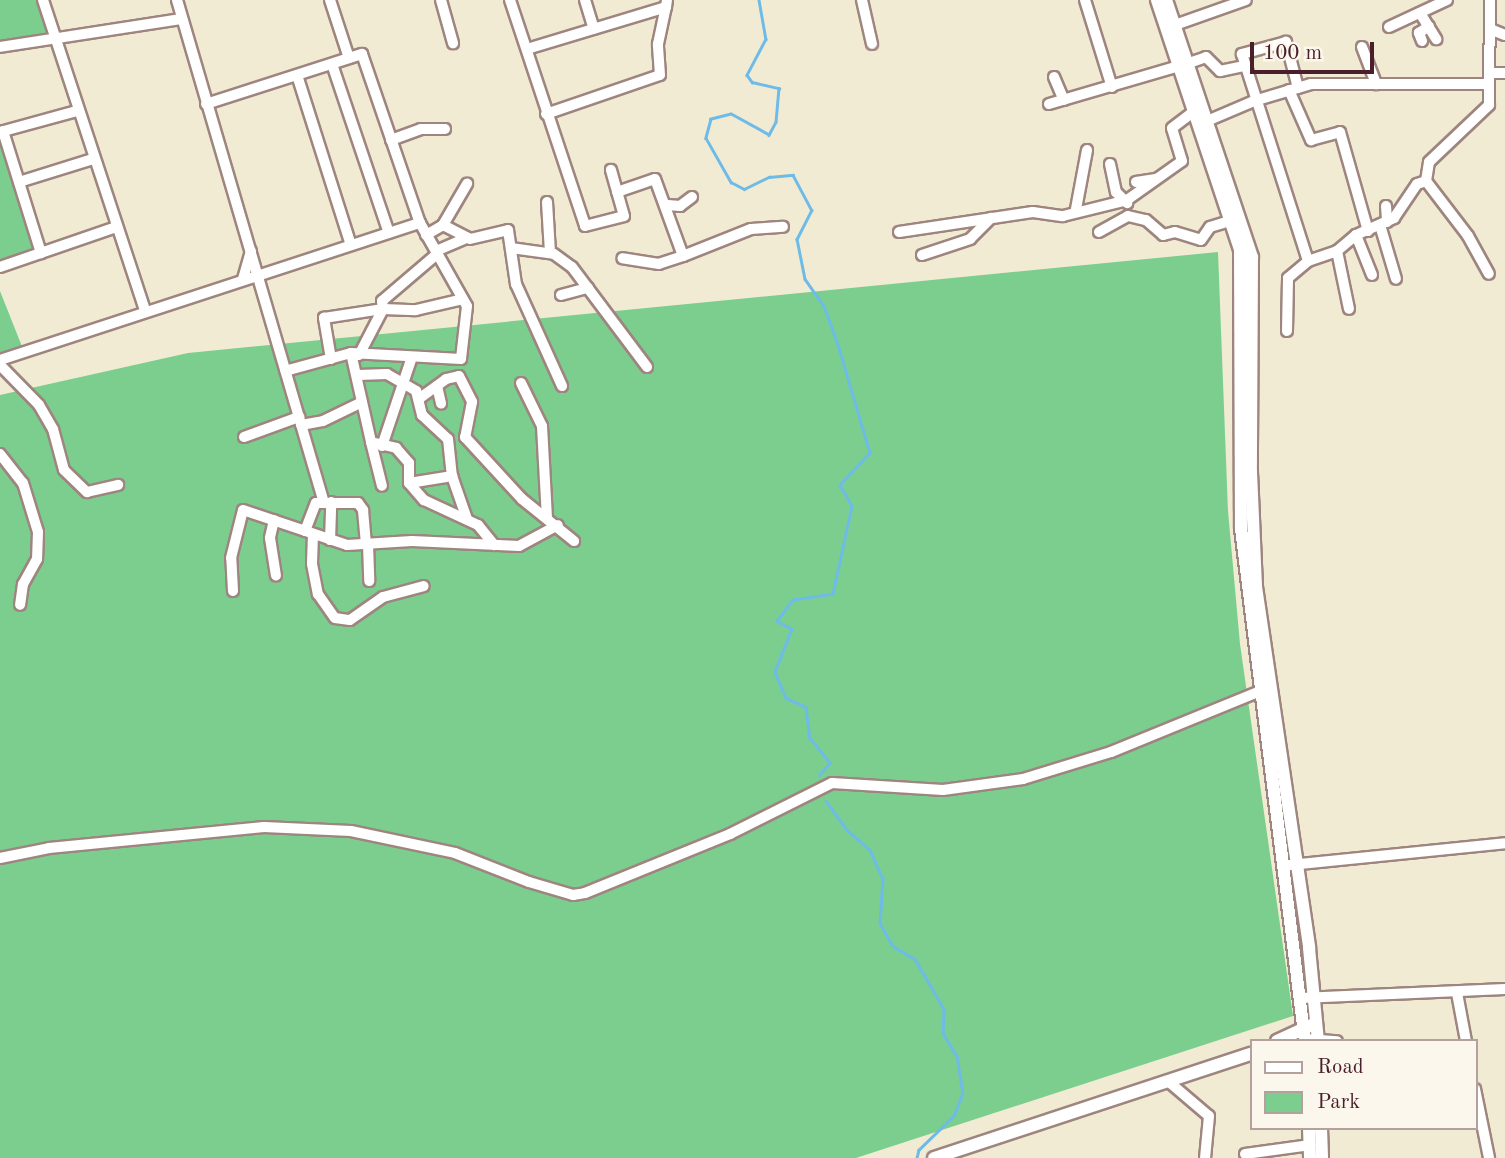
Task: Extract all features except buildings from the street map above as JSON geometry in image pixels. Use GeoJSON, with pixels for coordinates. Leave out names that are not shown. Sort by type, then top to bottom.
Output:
{"type":"FeatureCollection","features":[{"type":"Feature","properties":{"kind":"street"},"geometry":{"type":"LineString","coordinates":[[43,0],[77,111],[145,311]]}},
{"type":"Feature","properties":{"kind":"street"},"geometry":{"type":"LineString","coordinates":[[177,0],[285,371],[327,503],[330,540]]}},
{"type":"Feature","properties":{"kind":"street"},"geometry":{"type":"LineString","coordinates":[[441,0],[453,43]]}},
{"type":"Feature","properties":{"kind":"street"},"geometry":{"type":"LineString","coordinates":[[510,0],[582,224],[624,216],[611,170]]}},
{"type":"Feature","properties":{"kind":"street"},"geometry":{"type":"LineString","coordinates":[[585,0],[594,29]]}},
{"type":"Feature","properties":{"kind":"street"},"geometry":{"type":"LineString","coordinates":[[862,0],[872,44]]}},
{"type":"Feature","properties":{"kind":"street"},"geometry":{"type":"LineString","coordinates":[[1085,0],[1112,86]]}},
{"type":"Feature","properties":{"kind":"street"},"geometry":{"type":"LineString","coordinates":[[1157,0],[1184,65]]}},
{"type":"Feature","properties":{"kind":"street"},"geometry":{"type":"LineString","coordinates":[[1166,0],[1240,249],[1243,282],[1241,528],[1258,692],[1291,865]]}},
{"type":"Feature","properties":{"kind":"street"},"geometry":{"type":"LineString","coordinates":[[1175,25],[1228,3],[1246,0]]}},
{"type":"Feature","properties":{"kind":"street"},"geometry":{"type":"LineString","coordinates":[[1389,27],[1447,0]]}},
{"type":"Feature","properties":{"kind":"street"},"geometry":{"type":"LineString","coordinates":[[1489,274],[1468,236],[1426,181],[1429,162],[1489,105],[1490,0]]}},
{"type":"Feature","properties":{"kind":"street"},"geometry":{"type":"LineString","coordinates":[[527,49],[667,4]]}},
{"type":"Feature","properties":{"kind":"street"},"geometry":{"type":"LineString","coordinates":[[546,114],[660,75],[658,44],[667,4]]}},
{"type":"Feature","properties":{"kind":"street"},"geometry":{"type":"LineString","coordinates":[[332,7],[349,58]]}},
{"type":"Feature","properties":{"kind":"street"},"geometry":{"type":"LineString","coordinates":[[1420,13],[1436,39]]}},
{"type":"Feature","properties":{"kind":"street"},"geometry":{"type":"LineString","coordinates":[[0,47],[181,19]]}},
{"type":"Feature","properties":{"kind":"street"},"geometry":{"type":"LineString","coordinates":[[1422,41],[1419,33],[1429,26]]}},
{"type":"Feature","properties":{"kind":"street"},"geometry":{"type":"LineString","coordinates":[[1490,29],[1505,35]]}},
{"type":"Feature","properties":{"kind":"street"},"geometry":{"type":"LineString","coordinates":[[1308,261],[1254,100],[1242,54],[1286,42],[1293,89],[1311,140],[1340,132],[1368,230]]}},
{"type":"Feature","properties":{"kind":"street"},"geometry":{"type":"LineString","coordinates":[[1362,47],[1376,84]]}},
{"type":"Feature","properties":{"kind":"street"},"geometry":{"type":"LineString","coordinates":[[206,104],[362,54],[420,223],[467,306],[459,376],[472,402],[465,437],[522,499],[558,525],[574,541]]}},
{"type":"Feature","properties":{"kind":"street"},"geometry":{"type":"LineString","coordinates":[[1049,104],[1206,57],[1220,71],[1244,66]]}},
{"type":"Feature","properties":{"kind":"street"},"geometry":{"type":"LineString","coordinates":[[332,64],[389,233]]}},
{"type":"Feature","properties":{"kind":"street"},"geometry":{"type":"LineString","coordinates":[[1489,73],[1505,73]]}},
{"type":"Feature","properties":{"kind":"street"},"geometry":{"type":"LineString","coordinates":[[297,75],[351,245]]}},
{"type":"Feature","properties":{"kind":"street"},"geometry":{"type":"LineString","coordinates":[[1054,77],[1064,100]]}},
{"type":"Feature","properties":{"kind":"street"},"geometry":{"type":"LineString","coordinates":[[899,232],[1033,212],[1063,216],[1076,209],[1126,201],[1182,161],[1172,128],[1293,89],[1376,84],[1489,84]]}},
{"type":"Feature","properties":{"kind":"street"},"geometry":{"type":"LineString","coordinates":[[41,253],[1,131],[77,111]]}},
{"type":"Feature","properties":{"kind":"street"},"geometry":{"type":"LineString","coordinates":[[1200,119],[1252,257],[1251,472],[1256,587],[1311,1035]]}},
{"type":"Feature","properties":{"kind":"street"},"geometry":{"type":"LineString","coordinates":[[391,139],[425,129],[445,129]]}},
{"type":"Feature","properties":{"kind":"street"},"geometry":{"type":"LineString","coordinates":[[1076,209],[1087,150]]}},
{"type":"Feature","properties":{"kind":"street"},"geometry":{"type":"LineString","coordinates":[[19,182],[93,159]]}},
{"type":"Feature","properties":{"kind":"street"},"geometry":{"type":"LineString","coordinates":[[1110,164],[1115,192],[1126,201],[1128,216]]}},
{"type":"Feature","properties":{"kind":"street"},"geometry":{"type":"LineString","coordinates":[[1136,182],[1160,178]]}},
{"type":"Feature","properties":{"kind":"street"},"geometry":{"type":"LineString","coordinates":[[617,192],[654,179],[668,205],[683,256]]}},
{"type":"Feature","properties":{"kind":"street"},"geometry":{"type":"LineString","coordinates":[[1287,331],[1288,278],[1308,261],[1337,251],[1356,234],[1383,223],[1407,206],[1417,184],[1426,181]]}},
{"type":"Feature","properties":{"kind":"street"},"geometry":{"type":"LineString","coordinates":[[426,235],[443,225],[467,184]]}},
{"type":"Feature","properties":{"kind":"street"},"geometry":{"type":"LineString","coordinates":[[668,205],[680,206],[692,197]]}},
{"type":"Feature","properties":{"kind":"street"},"geometry":{"type":"LineString","coordinates":[[547,202],[550,252]]}},
{"type":"Feature","properties":{"kind":"street"},"geometry":{"type":"LineString","coordinates":[[1386,206],[1383,223],[1396,279]]}},
{"type":"Feature","properties":{"kind":"street"},"geometry":{"type":"LineString","coordinates":[[1099,232],[1128,216],[1146,220],[1163,235],[1175,232],[1202,240],[1210,227],[1230,221]]}},
{"type":"Feature","properties":{"kind":"street"},"geometry":{"type":"LineString","coordinates":[[922,255],[970,239],[991,218]]}},
{"type":"Feature","properties":{"kind":"street"},"geometry":{"type":"LineString","coordinates":[[0,359],[420,223]]}},
{"type":"Feature","properties":{"kind":"street"},"geometry":{"type":"LineString","coordinates":[[443,225],[467,238]]}},
{"type":"Feature","properties":{"kind":"street"},"geometry":{"type":"LineString","coordinates":[[0,267],[116,227]]}},
{"type":"Feature","properties":{"kind":"street"},"geometry":{"type":"LineString","coordinates":[[622,258],[659,264],[751,229],[783,227]]}},
{"type":"Feature","properties":{"kind":"street"},"geometry":{"type":"LineString","coordinates":[[382,486],[362,402],[355,354],[383,309],[382,301],[436,252],[467,238],[507,229],[516,284],[562,386]]}},
{"type":"Feature","properties":{"kind":"street"},"geometry":{"type":"LineString","coordinates":[[1356,234],[1372,275]]}},
{"type":"Feature","properties":{"kind":"street"},"geometry":{"type":"LineString","coordinates":[[511,248],[550,252],[572,267],[647,367]]}},
{"type":"Feature","properties":{"kind":"street"},"geometry":{"type":"LineString","coordinates":[[243,279],[251,251]]}},
{"type":"Feature","properties":{"kind":"street"},"geometry":{"type":"LineString","coordinates":[[1337,251],[1349,309]]}},
{"type":"Feature","properties":{"kind":"street"},"geometry":{"type":"LineString","coordinates":[[561,295],[588,288]]}},
{"type":"Feature","properties":{"kind":"street"},"geometry":{"type":"LineString","coordinates":[[331,359],[324,318],[383,309],[416,310],[463,299]]}},
{"type":"Feature","properties":{"kind":"street"},"geometry":{"type":"LineString","coordinates":[[285,371],[355,354],[461,359]]}},
{"type":"Feature","properties":{"kind":"street"},"geometry":{"type":"LineString","coordinates":[[382,446],[412,357]]}},
{"type":"Feature","properties":{"kind":"street"},"geometry":{"type":"LineString","coordinates":[[0,365],[39,405],[53,429],[64,470],[87,492],[118,485]]}},
{"type":"Feature","properties":{"kind":"street"},"geometry":{"type":"LineString","coordinates":[[358,374],[387,374],[403,382],[421,398],[422,415],[448,439],[452,476],[467,519]]}},
{"type":"Feature","properties":{"kind":"street"},"geometry":{"type":"LineString","coordinates":[[421,398],[437,386],[459,376]]}},
{"type":"Feature","properties":{"kind":"street"},"geometry":{"type":"LineString","coordinates":[[521,383],[542,426],[547,517]]}},
{"type":"Feature","properties":{"kind":"street"},"geometry":{"type":"LineString","coordinates":[[437,386],[441,404]]}},
{"type":"Feature","properties":{"kind":"street"},"geometry":{"type":"LineString","coordinates":[[244,438],[300,421],[323,421],[362,402]]}},
{"type":"Feature","properties":{"kind":"street"},"geometry":{"type":"LineString","coordinates":[[371,442],[396,447],[410,463],[409,483],[424,499],[467,519],[494,545]]}},
{"type":"Feature","properties":{"kind":"street"},"geometry":{"type":"LineString","coordinates":[[0,454],[23,483],[38,532],[37,559],[23,584],[20,605]]}},
{"type":"Feature","properties":{"kind":"street"},"geometry":{"type":"LineString","coordinates":[[409,483],[452,476]]}},
{"type":"Feature","properties":{"kind":"street"},"geometry":{"type":"LineString","coordinates":[[369,581],[361,505],[314,505],[309,533],[312,564],[318,594],[335,618],[350,620],[383,597],[424,586]]}},
{"type":"Feature","properties":{"kind":"street"},"geometry":{"type":"LineString","coordinates":[[233,590],[230,558],[243,510],[346,545],[519,546],[558,525]]}},
{"type":"Feature","properties":{"kind":"street"},"geometry":{"type":"LineString","coordinates":[[274,520],[270,538],[276,576]]}},
{"type":"Feature","properties":{"kind":"street"},"geometry":{"type":"LineString","coordinates":[[0,858],[142,838],[304,828],[391,836],[455,853],[573,895],[657,864],[832,783],[943,790],[1023,779],[1111,752],[1258,692]]}},
{"type":"Feature","properties":{"kind":"street"},"geometry":{"type":"LineString","coordinates":[[1291,865],[1505,843]]}},
{"type":"Feature","properties":{"kind":"street"},"geometry":{"type":"LineString","coordinates":[[1308,998],[1505,989]]}},
{"type":"Feature","properties":{"kind":"street"},"geometry":{"type":"LineString","coordinates":[[1457,993],[1466,1039]]}},
{"type":"Feature","properties":{"kind":"street"},"geometry":{"type":"LineString","coordinates":[[1288,1039],[1311,1035],[1328,1039]]}},
{"type":"Feature","properties":{"kind":"street"},"geometry":{"type":"LineString","coordinates":[[934,1158],[1250,1054]]}},
{"type":"Feature","properties":{"kind":"street"},"geometry":{"type":"LineString","coordinates":[[1169,1082],[1209,1116],[1205,1158]]}},
{"type":"Feature","properties":{"kind":"street"},"geometry":{"type":"LineString","coordinates":[[1477,1099],[1489,1158]]}},
{"type":"Feature","properties":{"kind":"street"},"geometry":{"type":"LineString","coordinates":[[1245,1154],[1310,1152],[1309,1130]]}},
{"type":"Feature","properties":{"kind":"street"},"geometry":{"type":"LineString","coordinates":[[1321,1130],[1322,1158]]}},
{"type":"Feature","properties":{"kind":"green space"},"geometry":{"type":"Polygon","coordinates":[[[0,0],[40,0],[50,35],[0,44],[0,0]]]}},
{"type":"Feature","properties":{"kind":"green space"},"geometry":{"type":"Polygon","coordinates":[[[0,137],[39,251],[0,264],[0,137]]]}},
{"type":"Feature","properties":{"kind":"green space"},"geometry":{"type":"Polygon","coordinates":[[[1218,252],[1228,511],[1240,644],[1293,1016],[856,1158],[0,1158],[0,395],[188,353],[1218,252]]]}},
{"type":"Feature","properties":{"kind":"green space"},"geometry":{"type":"Polygon","coordinates":[[[0,291],[23,349],[0,356],[0,291]]]}},
{"type":"Feature","properties":{"kind":"waterway"},"geometry":{"type":"LineString","coordinates":[[759,0],[766,39],[747,75],[752,82],[779,88],[776,122],[769,135],[731,114],[711,119],[706,138],[731,182],[744,189],[769,177],[793,175],[812,210],[797,239],[805,279],[824,306],[870,453],[840,485],[852,506],[833,594],[793,600],[777,621],[792,629],[775,672],[786,698],[806,707],[810,738],[830,763],[820,775]]}},
{"type":"Feature","properties":{"kind":"waterway"},"geometry":{"type":"LineString","coordinates":[[826,801],[846,829],[870,850],[883,879],[880,923],[893,946],[915,959],[944,1009],[943,1033],[957,1056],[963,1093],[954,1116],[919,1150],[917,1158]]}}]}
